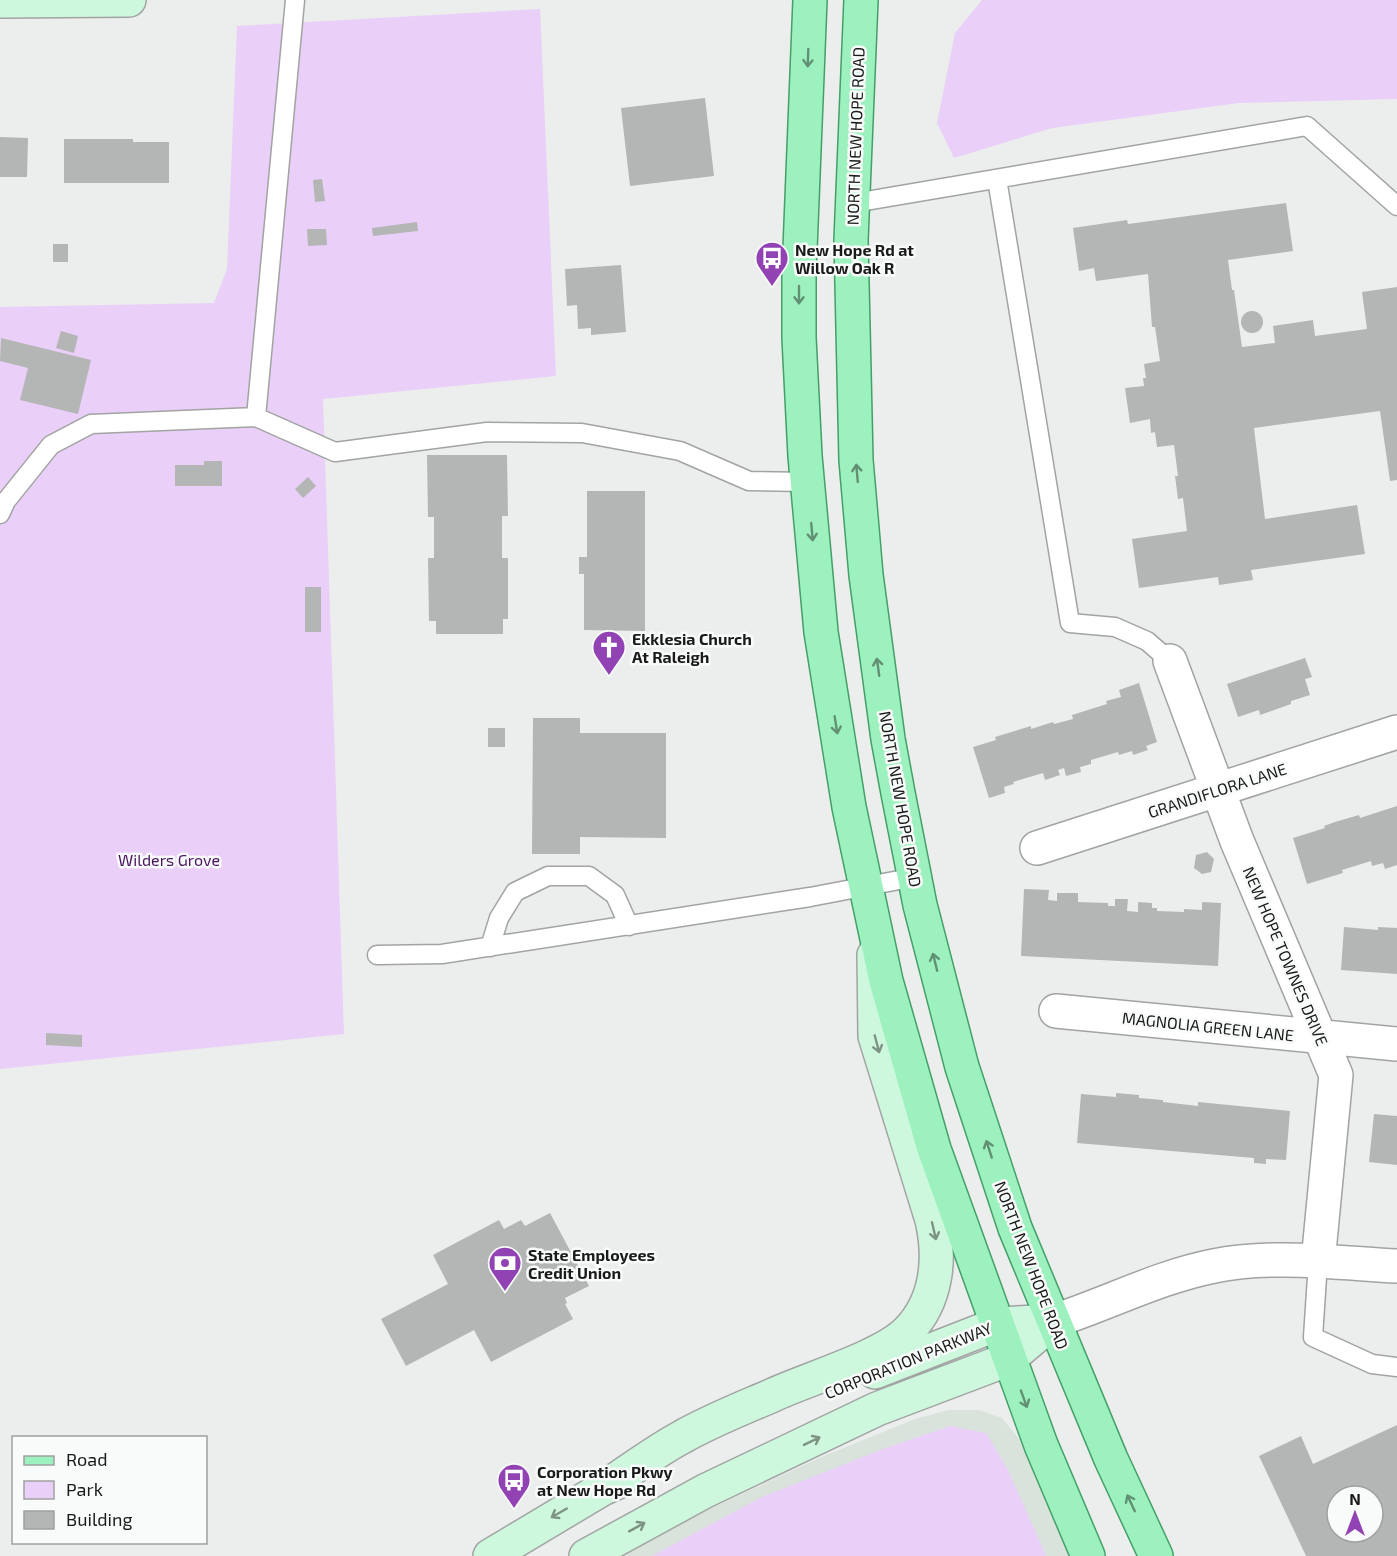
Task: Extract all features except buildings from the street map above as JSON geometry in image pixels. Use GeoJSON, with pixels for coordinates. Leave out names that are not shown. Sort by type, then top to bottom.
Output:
{"type":"FeatureCollection","features":[{"type":"Feature","properties":{"kind":"main road"},"geometry":{"type":"LineString","coordinates":[[0,1],[129,0]]}},
{"type":"Feature","properties":{"kind":"main road"},"geometry":{"type":"LineString","coordinates":[[810,0],[800,274],[800,338],[807,482],[821,632],[849,807],[873,923],[901,1037],[934,1149],[1041,1445],[1088,1556]]}},
{"type":"Feature","properties":{"kind":"main road","name":"NORTH NEW HOPE ROAD"},"geometry":{"type":"LineString","coordinates":[[861,0],[854,123],[854,202],[851,240],[854,413],[866,575],[888,738],[915,877],[962,1067],[1015,1228],[1111,1459],[1156,1556]]}},
{"type":"Feature","properties":{"kind":"main road"},"geometry":{"type":"LineString","coordinates":[[602,1489],[682,1436],[872,1354],[908,1331],[928,1301],[937,1262],[937,1243],[932,1220],[875,1036],[873,923]]}},
{"type":"Feature","properties":{"kind":"main road","name":"CORPORATION PARKWAY"},"geometry":{"type":"LineString","coordinates":[[490,1556],[602,1489],[901,1360],[998,1323],[1054,1322]]}},
{"type":"Feature","properties":{"kind":"main road","name":"CORPORATION PARKWAY"},"geometry":{"type":"LineString","coordinates":[[585,1556],[705,1491],[877,1409],[1010,1359],[1054,1322]]}},
{"type":"Feature","properties":{"kind":"street","name":"NEW HOPE TOWNES DRIVE"},"geometry":{"type":"LineString","coordinates":[[1170,661],[1237,841],[1336,1075],[1318,1262]]}},
{"type":"Feature","properties":{"kind":"street","name":"GRANDIFLORA LANE"},"geometry":{"type":"LineString","coordinates":[[1037,848],[1397,732]]}},
{"type":"Feature","properties":{"kind":"street","name":"MAGNOLIA GREEN LANE"},"geometry":{"type":"LineString","coordinates":[[1056,1011],[1397,1044]]}},
{"type":"Feature","properties":{"kind":"street"},"geometry":{"type":"LineString","coordinates":[[1054,1322],[1164,1280],[1207,1267],[1263,1261],[1397,1266]]}},
{"type":"Feature","properties":{"kind":"lane"},"geometry":{"type":"LineString","coordinates":[[256,417],[295,0]]}},
{"type":"Feature","properties":{"kind":"lane"},"geometry":{"type":"LineString","coordinates":[[854,202],[1307,126],[1397,206]]}},
{"type":"Feature","properties":{"kind":"lane"},"geometry":{"type":"LineString","coordinates":[[997,178],[1070,623],[1115,627],[1147,641],[1170,661]]}},
{"type":"Feature","properties":{"kind":"lane"},"geometry":{"type":"LineString","coordinates":[[0,514],[6,501],[51,445],[91,424],[256,417],[335,452],[487,432],[582,433],[680,451],[749,481],[807,482]]}},
{"type":"Feature","properties":{"kind":"lane"},"geometry":{"type":"LineString","coordinates":[[490,947],[499,918],[515,892],[548,876],[589,876],[615,895],[629,926]]}},
{"type":"Feature","properties":{"kind":"lane"},"geometry":{"type":"LineString","coordinates":[[376,956],[442,954],[490,947],[629,926],[915,877]]}},
{"type":"Feature","properties":{"kind":"lane"},"geometry":{"type":"LineString","coordinates":[[1318,1262],[1313,1337],[1372,1364],[1397,1367]]}},
{"type":"Feature","properties":{"kind":"shaded area"},"geometry":{"type":"Polygon","coordinates":[[[949,1410],[979,1410],[1002,1418],[1020,1440],[1069,1556],[624,1556],[684,1521],[819,1458],[915,1419],[949,1410]]]}},
{"type":"Feature","properties":{"kind":"green space"},"geometry":{"type":"Polygon","coordinates":[[[982,0],[1397,0],[1397,99],[1239,103],[1052,128],[954,158],[937,123],[955,33],[982,0]]]}},
{"type":"Feature","properties":{"kind":"green space","name":"Wilders Grove"},"geometry":{"type":"Polygon","coordinates":[[[540,9],[556,376],[323,399],[344,1034],[0,1069],[0,307],[214,303],[227,269],[237,26],[540,9]]]}},
{"type":"Feature","properties":{"kind":"green space"},"geometry":{"type":"Polygon","coordinates":[[[950,1426],[986,1433],[1008,1470],[1046,1556],[652,1556],[762,1497],[883,1449],[950,1426]]]}},
{"type":"Feature","properties":{"kind":"place","name":"New Hope Rd at Willow Oak R"},"geometry":{"type":"Point","coordinates":[772,287]}},
{"type":"Feature","properties":{"kind":"place","name":"Ekklesia Church At Raleigh"},"geometry":{"type":"Point","coordinates":[609,676]}},
{"type":"Feature","properties":{"kind":"place","name":"State Employees Credit Union"},"geometry":{"type":"Point","coordinates":[505,1292]}},
{"type":"Feature","properties":{"kind":"place","name":"Corporation Pkwy at New Hope Rd"},"geometry":{"type":"Point","coordinates":[514,1509]}}]}
